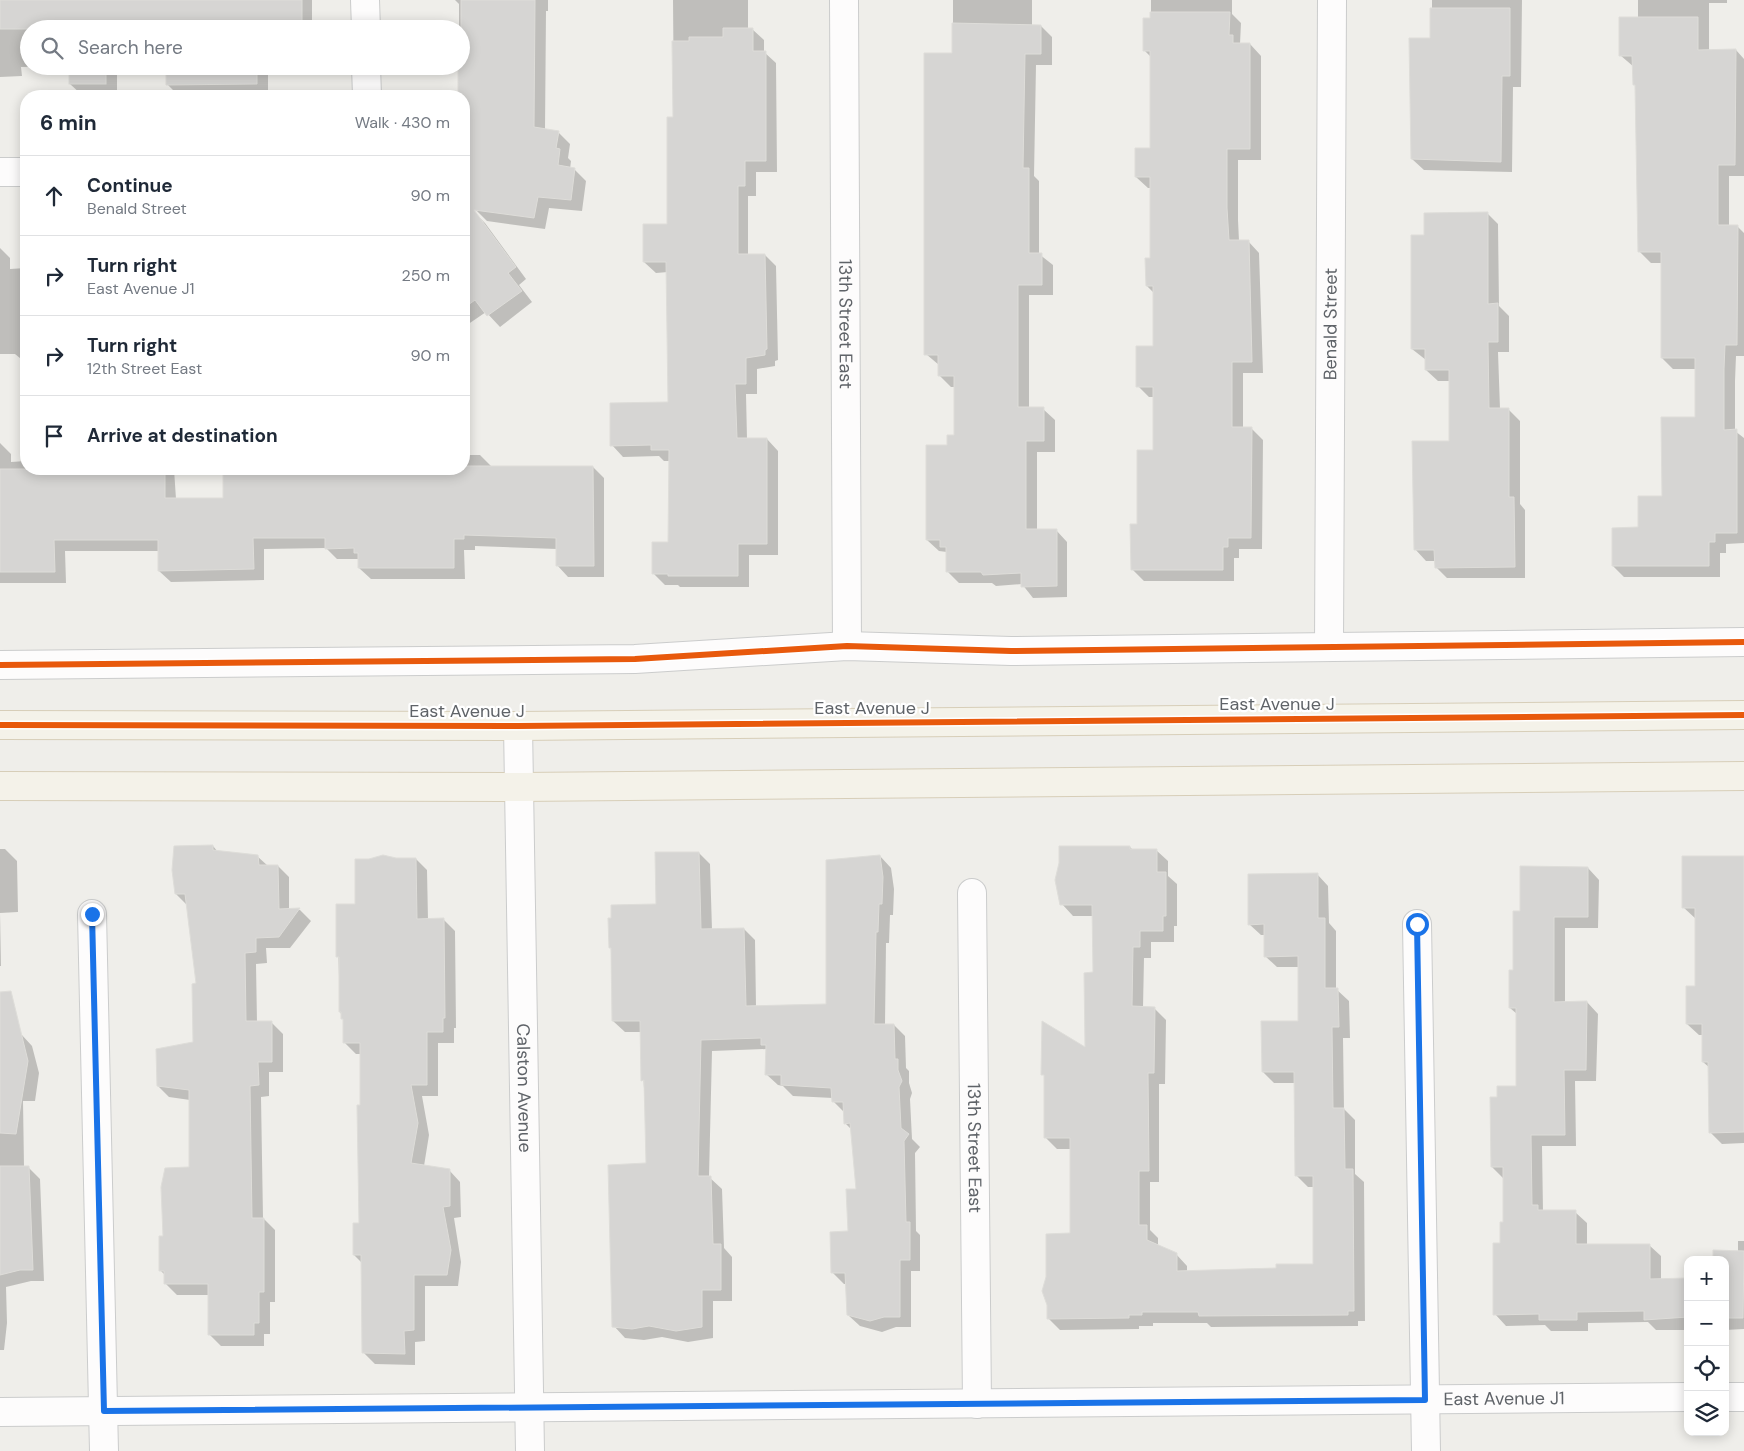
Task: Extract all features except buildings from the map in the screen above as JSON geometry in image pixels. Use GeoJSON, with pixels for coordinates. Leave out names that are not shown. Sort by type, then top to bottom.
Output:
{"type":"FeatureCollection","features":[{"type":"Feature","properties":{"kind":"main road","name":"East Avenue J"},"geometry":{"type":"LineString","coordinates":[[0,725],[518,726],[1744,715]]}},
{"type":"Feature","properties":{"kind":"main road"},"geometry":{"type":"LineString","coordinates":[[0,786],[520,787],[1744,776]]}},
{"type":"Feature","properties":{"kind":"street"},"geometry":{"type":"LineString","coordinates":[[365,0],[366,20]]}},
{"type":"Feature","properties":{"kind":"street","name":"13th Street East"},"geometry":{"type":"LineString","coordinates":[[844,0],[847,646]]}},
{"type":"Feature","properties":{"kind":"street","name":"Benald Street"},"geometry":{"type":"LineString","coordinates":[[1329,646],[1332,0]]}},
{"type":"Feature","properties":{"kind":"street"},"geometry":{"type":"LineString","coordinates":[[366,75],[367,90]]}},
{"type":"Feature","properties":{"kind":"street"},"geometry":{"type":"LineString","coordinates":[[0,172],[20,172]]}},
{"type":"Feature","properties":{"kind":"street"},"geometry":{"type":"LineString","coordinates":[[0,665],[635,659],[847,646],[1021,650],[1744,642]]}},
{"type":"Feature","properties":{"kind":"street","name":"Calston Avenue"},"geometry":{"type":"LineString","coordinates":[[518,726],[530,1451]]}},
{"type":"Feature","properties":{"kind":"street","name":"13th Street East"},"geometry":{"type":"LineString","coordinates":[[972,893],[977,1404]]}},
{"type":"Feature","properties":{"kind":"street"},"geometry":{"type":"LineString","coordinates":[[92,914],[104,1451]]}},
{"type":"Feature","properties":{"kind":"street"},"geometry":{"type":"LineString","coordinates":[[1417,924],[1426,1451]]}},
{"type":"Feature","properties":{"kind":"street","name":"East Avenue J1"},"geometry":{"type":"LineString","coordinates":[[0,1412],[1684,1397]]}},
{"type":"Feature","properties":{"kind":"street"},"geometry":{"type":"LineString","coordinates":[[1729,1397],[1744,1397]]}},
{"type":"Feature","properties":{"kind":"cycle path"},"geometry":{"type":"LineString","coordinates":[[0,665],[635,659],[847,646],[1011,651],[1744,642]]}},
{"type":"Feature","properties":{"kind":"cycle path"},"geometry":{"type":"LineString","coordinates":[[0,725],[518,726],[1744,715]]}},
{"type":"Feature","properties":{"kind":"route"},"geometry":{"type":"LineString","coordinates":[[92,914],[104,1411],[1425,1400],[1417,924]]}}]}
